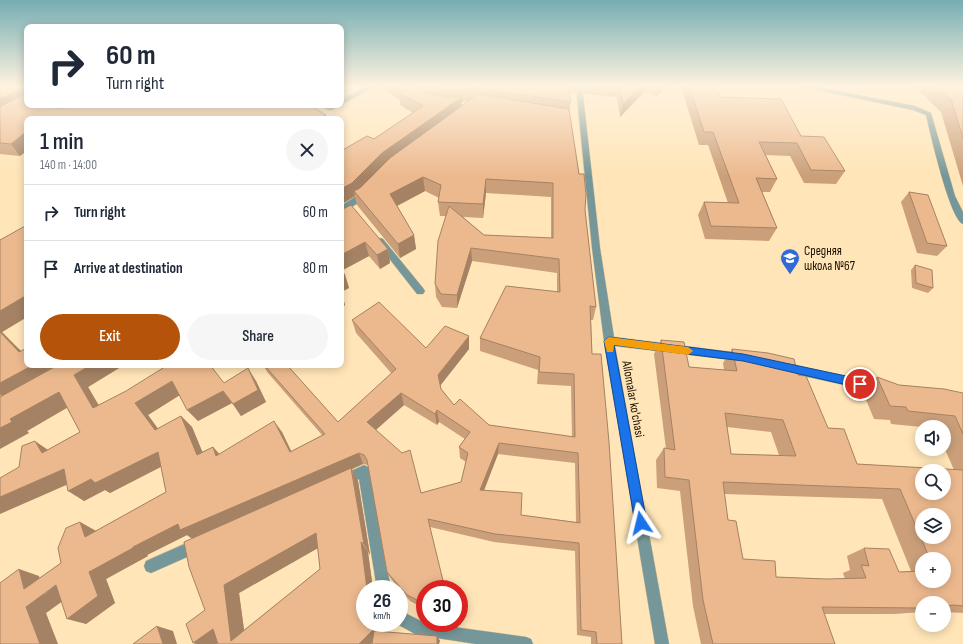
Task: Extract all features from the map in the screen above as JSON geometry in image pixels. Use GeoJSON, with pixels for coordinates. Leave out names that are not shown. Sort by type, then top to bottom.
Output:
{"type":"FeatureCollection","features":[{"type":"Feature","properties":{"kind":"street","name":"Allomalar ko'chasi"},"geometry":{"type":"LineString","coordinates":[[580,116],[609,341],[662,644]]}},
{"type":"Feature","properties":{"kind":"street"},"geometry":{"type":"LineString","coordinates":[[929,116],[951,196],[963,221]]}},
{"type":"Feature","properties":{"kind":"street"},"geometry":{"type":"LineString","coordinates":[[344,210],[353,208],[368,189]]}},
{"type":"Feature","properties":{"kind":"street"},"geometry":{"type":"LineString","coordinates":[[375,235],[420,291]]}},
{"type":"Feature","properties":{"kind":"street"},"geometry":{"type":"LineString","coordinates":[[609,341],[750,359]]}},
{"type":"Feature","properties":{"kind":"street"},"geometry":{"type":"LineString","coordinates":[[772,365],[893,390]]}},
{"type":"Feature","properties":{"kind":"street"},"geometry":{"type":"LineString","coordinates":[[329,487],[364,471],[382,580]]}},
{"type":"Feature","properties":{"kind":"street"},"geometry":{"type":"LineString","coordinates":[[151,566],[208,541]]}},
{"type":"Feature","properties":{"kind":"street"},"geometry":{"type":"LineString","coordinates":[[408,622],[417,628],[526,644]]}},
{"type":"Feature","properties":{"kind":"building"},"geometry":{"type":"Polygon","coordinates":[[[0,116],[24,116],[24,133],[11,144],[0,143],[0,116]]]}},
{"type":"Feature","properties":{"kind":"building"},"geometry":{"type":"Polygon","coordinates":[[[408,116],[435,116],[382,153],[352,183],[344,187],[344,149],[367,136],[374,139],[408,116]]]}},
{"type":"Feature","properties":{"kind":"building"},"geometry":{"type":"Polygon","coordinates":[[[448,116],[570,116],[579,174],[584,174],[586,194],[585,210],[596,307],[590,306],[592,354],[601,354],[609,442],[622,644],[597,644],[596,632],[581,630],[579,543],[495,534],[428,519],[443,580],[416,580],[416,600],[408,596],[408,580],[394,580],[387,572],[367,460],[364,455],[359,453],[180,530],[178,524],[89,572],[98,596],[67,619],[56,585],[26,607],[40,644],[0,644],[0,583],[19,569],[24,589],[61,563],[58,548],[66,528],[80,522],[85,537],[166,492],[158,452],[95,483],[91,479],[68,491],[64,469],[0,497],[0,478],[19,467],[22,446],[35,441],[42,453],[80,432],[59,392],[10,419],[12,422],[0,428],[0,397],[53,368],[86,368],[74,375],[93,408],[126,391],[163,368],[212,368],[224,383],[248,368],[258,390],[233,404],[223,391],[187,410],[172,381],[135,403],[155,430],[181,416],[197,455],[213,447],[216,456],[274,421],[290,452],[325,434],[267,368],[290,368],[338,422],[396,369],[352,320],[379,302],[426,348],[445,326],[469,336],[438,375],[441,389],[454,405],[460,399],[489,425],[575,437],[574,374],[539,372],[540,357],[480,338],[506,286],[560,292],[559,259],[471,248],[457,295],[441,294],[435,284],[438,241],[449,206],[484,235],[553,238],[553,183],[486,179],[483,204],[438,202],[441,185],[423,177],[390,194],[414,235],[398,244],[354,191],[360,188],[390,158],[448,116]],[[401,393],[367,422],[402,453],[410,450],[421,493],[461,482],[468,453],[459,447],[470,432],[437,410],[435,414],[401,393]],[[499,443],[480,490],[522,493],[521,515],[580,523],[578,453],[499,443]]]}},
{"type":"Feature","properties":{"kind":"building"},"geometry":{"type":"Polygon","coordinates":[[[699,116],[790,116],[801,136],[824,137],[845,171],[811,170],[797,143],[759,142],[777,179],[756,178],[777,228],[711,226],[704,202],[739,203],[713,132],[704,132],[699,116]]]}},
{"type":"Feature","properties":{"kind":"building"},"geometry":{"type":"Polygon","coordinates":[[[956,116],[963,116],[963,138],[956,116]]]}},
{"type":"Feature","properties":{"kind":"building"},"geometry":{"type":"Polygon","coordinates":[[[909,192],[928,195],[947,246],[927,243],[909,192]]]}},
{"type":"Feature","properties":{"kind":"building"},"geometry":{"type":"Polygon","coordinates":[[[351,205],[388,249],[377,255],[365,242],[344,253],[344,208],[351,205]]]}},
{"type":"Feature","properties":{"kind":"building"},"geometry":{"type":"Polygon","coordinates":[[[24,227],[24,297],[0,311],[0,240],[24,227]]]}},
{"type":"Feature","properties":{"kind":"building"},"geometry":{"type":"Polygon","coordinates":[[[915,265],[932,270],[933,288],[916,283],[915,265]]]}},
{"type":"Feature","properties":{"kind":"building"},"geometry":{"type":"Polygon","coordinates":[[[0,332],[19,352],[24,350],[24,368],[28,368],[0,383],[0,332]]]}},
{"type":"Feature","properties":{"kind":"building"},"geometry":{"type":"Polygon","coordinates":[[[661,340],[684,342],[689,367],[737,371],[732,349],[768,353],[794,359],[798,375],[806,376],[828,428],[844,429],[857,464],[915,467],[915,500],[951,500],[951,469],[963,470],[963,606],[951,605],[951,596],[915,596],[915,608],[822,607],[835,644],[713,644],[703,600],[689,480],[665,477],[664,448],[675,450],[661,340]],[[725,413],[731,454],[796,456],[783,420],[725,413]],[[723,482],[728,520],[736,521],[743,559],[775,561],[776,577],[826,579],[866,578],[861,565],[869,566],[864,548],[889,549],[899,572],[915,571],[915,588],[951,588],[951,552],[927,552],[924,544],[951,544],[951,508],[915,508],[915,524],[900,489],[723,482]]]}},
{"type":"Feature","properties":{"kind":"building"},"geometry":{"type":"Polygon","coordinates":[[[877,377],[899,385],[944,389],[963,393],[963,434],[955,416],[908,411],[906,407],[890,406],[877,377]]]}},
{"type":"Feature","properties":{"kind":"building"},"geometry":{"type":"Polygon","coordinates":[[[351,468],[364,544],[361,542],[366,580],[356,580],[356,632],[371,632],[359,644],[218,644],[213,629],[193,643],[186,624],[205,610],[189,567],[184,542],[351,468]],[[316,533],[224,585],[231,641],[320,569],[316,533]]]}},
{"type":"Feature","properties":{"kind":"building"},"geometry":{"type":"Polygon","coordinates":[[[157,626],[163,644],[133,644],[157,626]]]}},
{"type":"Feature","properties":{"kind":"building"},"geometry":{"type":"Polygon","coordinates":[[[374,632],[437,636],[437,644],[372,644],[374,632]]]}},
{"type":"Feature","properties":{"kind":"slow traffic"},"geometry":{"type":"LineString","coordinates":[[610,349],[609,341],[688,351]]}},
{"type":"Feature","properties":{"kind":"place","name":"Средняя школа №67"},"geometry":{"type":"Point","coordinates":[790,275]}},
{"type":"Feature","properties":{"kind":"route"},"geometry":{"type":"LineString","coordinates":[[641,523],[609,341],[743,358],[860,384]]}}]}
